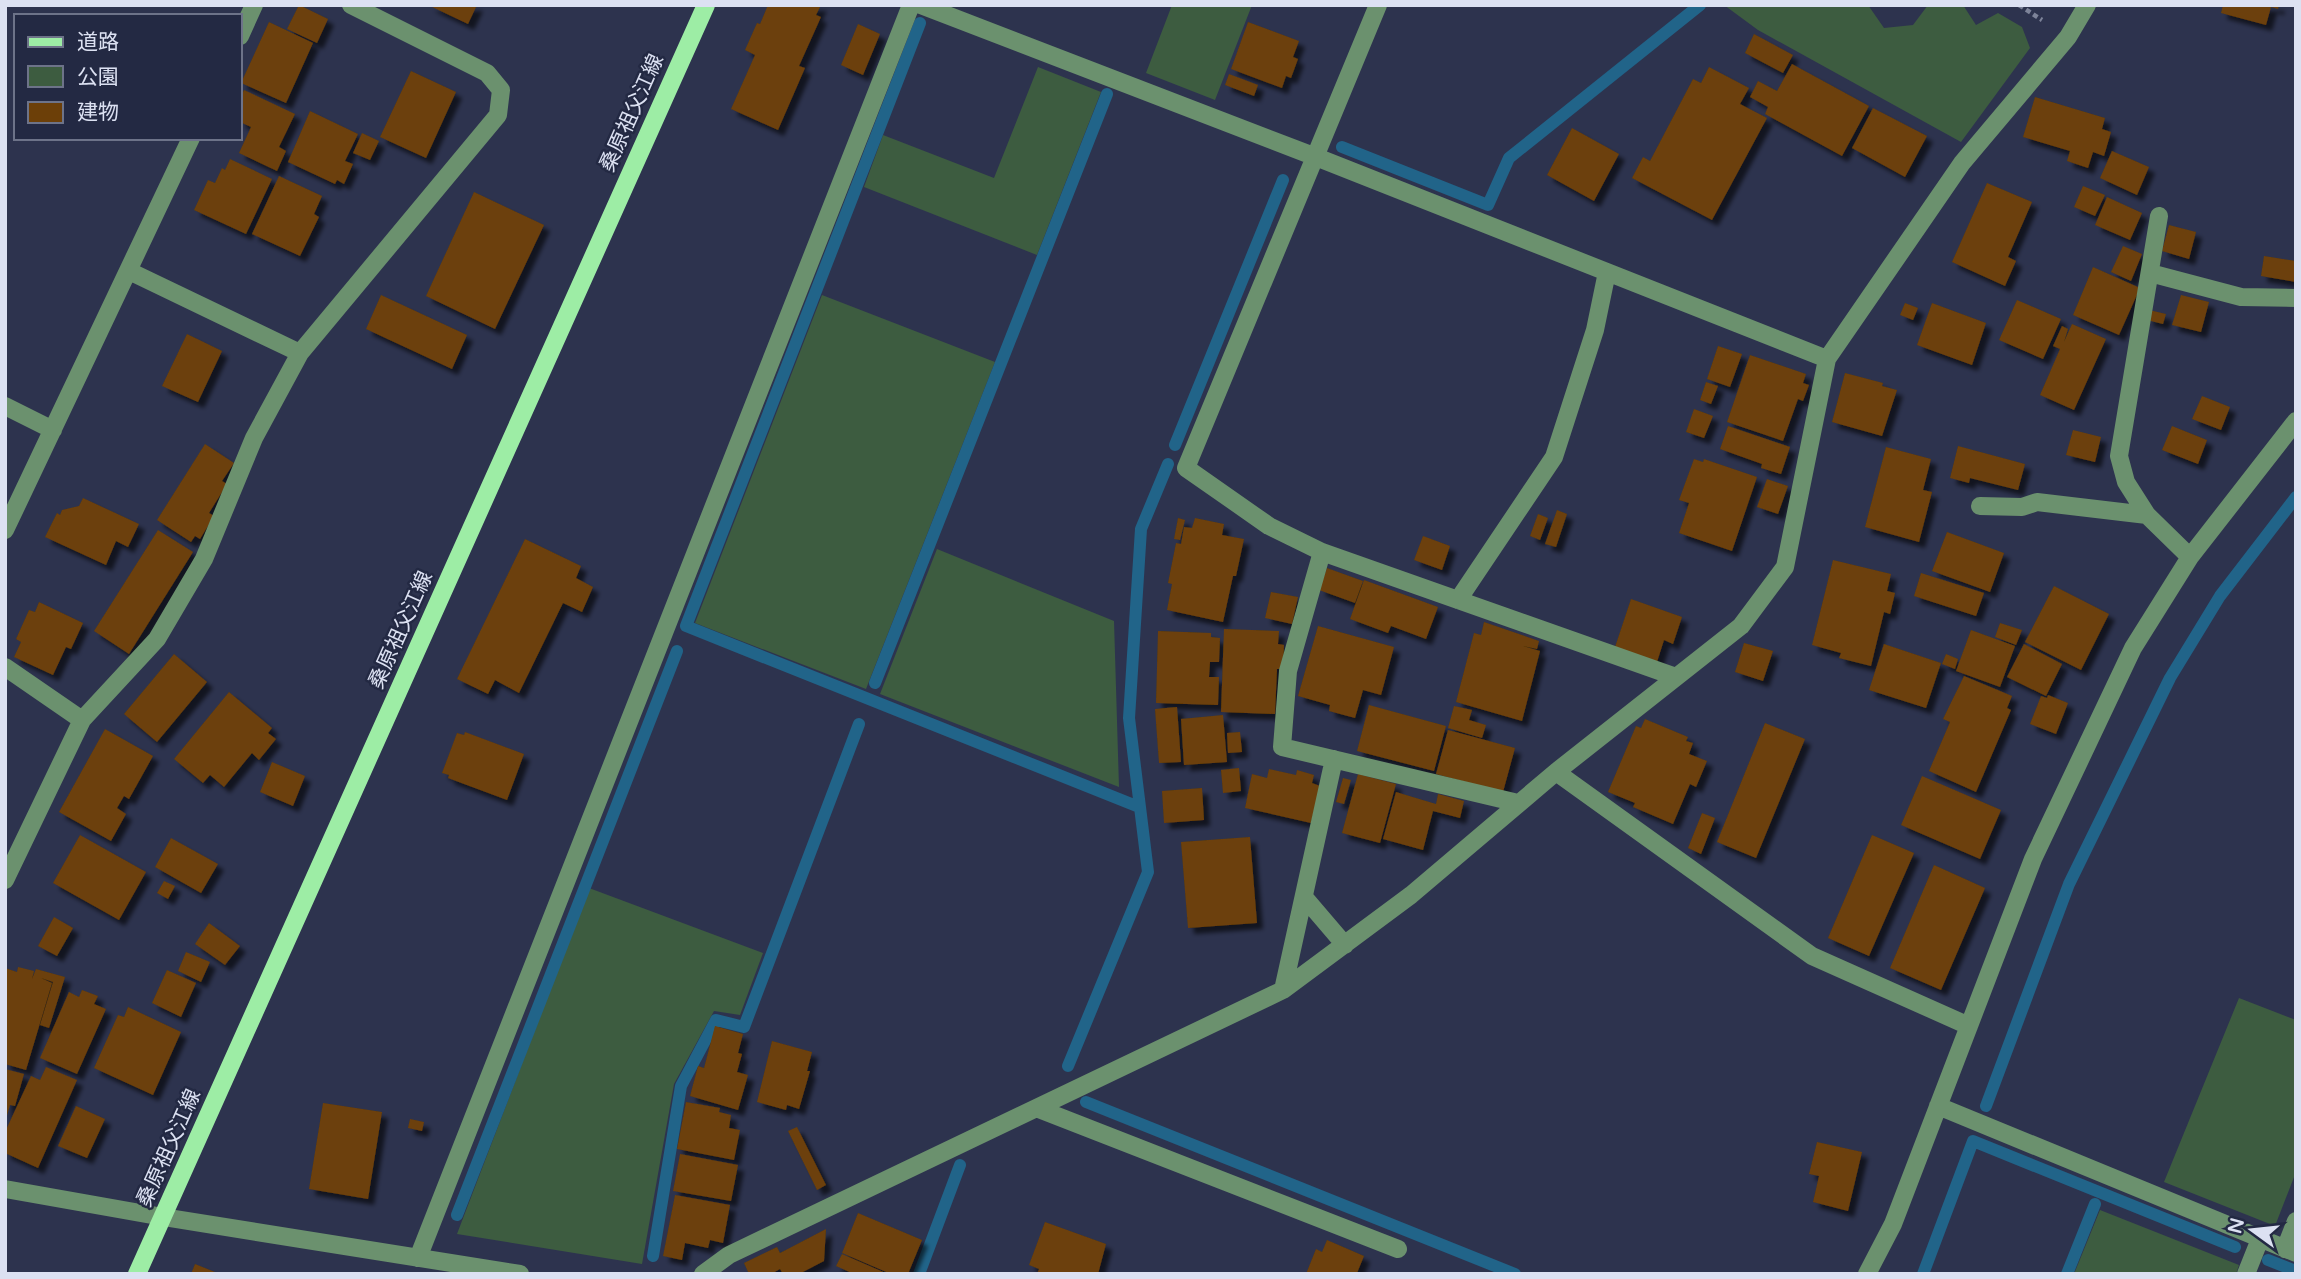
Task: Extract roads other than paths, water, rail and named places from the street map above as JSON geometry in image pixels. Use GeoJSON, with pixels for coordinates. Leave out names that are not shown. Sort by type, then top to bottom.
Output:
{"type":"FeatureCollection","features":[{"type":"Feature","properties":{"kind":"main road","name":"桑原祖父江線"},"geometry":{"type":"LineString","coordinates":[[137,1274],[706,5]]}},
{"type":"Feature","properties":{"kind":"street"},"geometry":{"type":"LineString","coordinates":[[242,32],[254,5]]}},
{"type":"Feature","properties":{"kind":"street"},"geometry":{"type":"LineString","coordinates":[[5,880],[82,720],[157,639],[204,559],[254,438],[300,353],[498,115],[501,90],[487,73],[351,5]]}},
{"type":"Feature","properties":{"kind":"street"},"geometry":{"type":"LineString","coordinates":[[418,1258],[911,5]]}},
{"type":"Feature","properties":{"kind":"street"},"geometry":{"type":"LineString","coordinates":[[921,5],[1316,157],[1827,359]]}},
{"type":"Feature","properties":{"kind":"street"},"geometry":{"type":"LineString","coordinates":[[1378,5],[1186,468],[1269,526],[1322,552],[1676,677]]}},
{"type":"Feature","properties":{"kind":"street"},"geometry":{"type":"LineString","coordinates":[[703,1274],[729,1255],[1283,990],[1411,895],[1556,772],[1741,626],[1784,568],[1827,359],[1962,163],[2068,37],[2087,5]]}},
{"type":"Feature","properties":{"kind":"street"},"geometry":{"type":"LineString","coordinates":[[5,530],[190,140]]}},
{"type":"Feature","properties":{"kind":"street"},"geometry":{"type":"LineString","coordinates":[[2159,216],[2119,456],[2126,482],[2147,515],[2190,557]]}},
{"type":"Feature","properties":{"kind":"street"},"geometry":{"type":"LineString","coordinates":[[129,271],[300,353]]}},
{"type":"Feature","properties":{"kind":"street"},"geometry":{"type":"LineString","coordinates":[[1458,600],[1555,457],[1595,330],[1607,272]]}},
{"type":"Feature","properties":{"kind":"street"},"geometry":{"type":"LineString","coordinates":[[2150,273],[2241,297],[2296,298]]}},
{"type":"Feature","properties":{"kind":"street"},"geometry":{"type":"LineString","coordinates":[[5,406],[53,430]]}},
{"type":"Feature","properties":{"kind":"street"},"geometry":{"type":"LineString","coordinates":[[1867,1274],[1894,1224],[2039,846],[2133,648],[2190,557],[2296,421]]}},
{"type":"Feature","properties":{"kind":"street"},"geometry":{"type":"LineString","coordinates":[[1980,506],[2022,507],[2037,502],[2147,515]]}},
{"type":"Feature","properties":{"kind":"street"},"geometry":{"type":"LineString","coordinates":[[1322,552],[1289,671],[1282,747],[1518,803]]}},
{"type":"Feature","properties":{"kind":"street"},"geometry":{"type":"LineString","coordinates":[[5,667],[82,720]]}},
{"type":"Feature","properties":{"kind":"street"},"geometry":{"type":"LineString","coordinates":[[1283,990],[1334,759]]}},
{"type":"Feature","properties":{"kind":"street"},"geometry":{"type":"LineString","coordinates":[[1556,772],[1812,956],[1969,1026]]}},
{"type":"Feature","properties":{"kind":"street"},"geometry":{"type":"LineString","coordinates":[[1304,897],[1345,945]]}},
{"type":"Feature","properties":{"kind":"street"},"geometry":{"type":"LineString","coordinates":[[1938,1106],[2290,1251],[2296,1221]]}},
{"type":"Feature","properties":{"kind":"street"},"geometry":{"type":"LineString","coordinates":[[1039,1109],[1398,1249]]}},
{"type":"Feature","properties":{"kind":"street"},"geometry":{"type":"LineString","coordinates":[[5,1189],[520,1274]]}},
{"type":"Feature","properties":{"kind":"street"},"geometry":{"type":"LineString","coordinates":[[2246,1274],[2260,1239]]}},
{"type":"Feature","properties":{"kind":"waterway"},"geometry":{"type":"LineString","coordinates":[[1342,147],[1488,205],[1509,158],[1700,5]]}},
{"type":"Feature","properties":{"kind":"waterway"},"geometry":{"type":"LineString","coordinates":[[920,23],[686,626],[1139,807]]}},
{"type":"Feature","properties":{"kind":"waterway"},"geometry":{"type":"LineString","coordinates":[[875,683],[1107,94]]}},
{"type":"Feature","properties":{"kind":"waterway"},"geometry":{"type":"LineString","coordinates":[[1175,445],[1283,180]]}},
{"type":"Feature","properties":{"kind":"waterway"},"geometry":{"type":"LineString","coordinates":[[1068,1066],[1148,872],[1129,718],[1141,529],[1168,464]]}},
{"type":"Feature","properties":{"kind":"waterway"},"geometry":{"type":"LineString","coordinates":[[1986,1106],[2069,884],[2170,678],[2220,596],[2296,497]]}},
{"type":"Feature","properties":{"kind":"waterway"},"geometry":{"type":"LineString","coordinates":[[457,1215],[677,651]]}},
{"type":"Feature","properties":{"kind":"waterway"},"geometry":{"type":"LineString","coordinates":[[653,1256],[681,1086],[716,1020],[744,1027],[859,724]]}},
{"type":"Feature","properties":{"kind":"waterway"},"geometry":{"type":"LineString","coordinates":[[1086,1102],[1515,1274]]}},
{"type":"Feature","properties":{"kind":"waterway"},"geometry":{"type":"LineString","coordinates":[[1923,1274],[1973,1141],[2235,1247]]}},
{"type":"Feature","properties":{"kind":"waterway"},"geometry":{"type":"LineString","coordinates":[[919,1274],[960,1165]]}},
{"type":"Feature","properties":{"kind":"waterway"},"geometry":{"type":"LineString","coordinates":[[2067,1274],[2095,1204]]}},
{"type":"Feature","properties":{"kind":"waterway"},"geometry":{"type":"LineString","coordinates":[[2268,1260],[2296,1271]]}}]}
